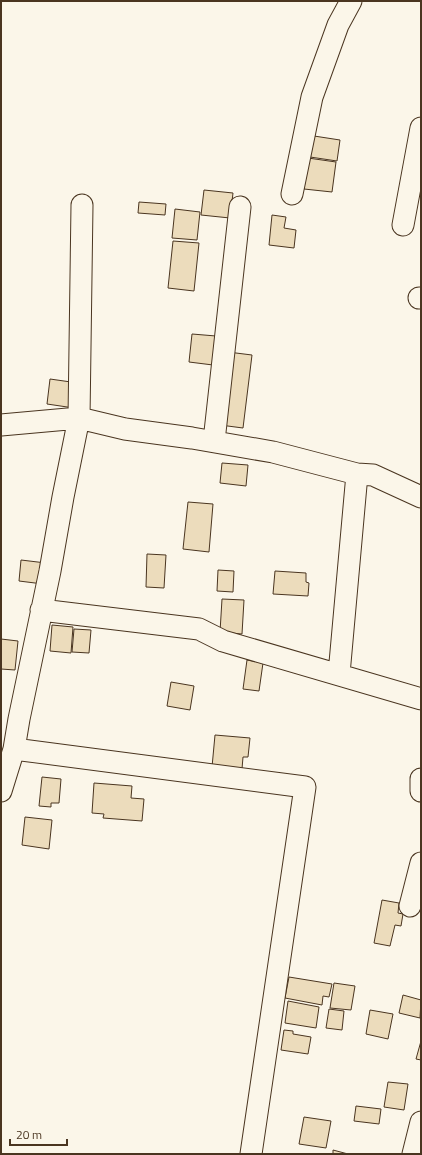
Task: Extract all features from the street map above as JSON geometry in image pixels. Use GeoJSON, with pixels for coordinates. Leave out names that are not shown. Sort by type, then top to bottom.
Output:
{"type":"FeatureCollection","features":[{"type":"Feature","properties":{"kind":"street"},"geometry":{"type":"LineString","coordinates":[[292,194],[312,97],[338,24],[351,1]]}},
{"type":"Feature","properties":{"kind":"street"},"geometry":{"type":"LineString","coordinates":[[402,225],[421,128]]}},
{"type":"Feature","properties":{"kind":"street"},"geometry":{"type":"LineString","coordinates":[[1,791],[14,749],[79,418],[82,205]]}},
{"type":"Feature","properties":{"kind":"street"},"geometry":{"type":"LineString","coordinates":[[214,441],[240,207]]}},
{"type":"Feature","properties":{"kind":"street"},"geometry":{"type":"LineString","coordinates":[[1,425],[79,418],[125,429],[214,441],[273,452],[357,474],[373,476],[421,497]]}},
{"type":"Feature","properties":{"kind":"street"},"geometry":{"type":"LineString","coordinates":[[339,674],[357,474]]}},
{"type":"Feature","properties":{"kind":"street"},"geometry":{"type":"LineString","coordinates":[[41,610],[199,628],[223,641],[421,699]]}},
{"type":"Feature","properties":{"kind":"street"},"geometry":{"type":"LineString","coordinates":[[14,749],[305,786],[251,1154]]}},
{"type":"Feature","properties":{"kind":"street"},"geometry":{"type":"LineString","coordinates":[[421,779],[421,791]]}},
{"type":"Feature","properties":{"kind":"street"},"geometry":{"type":"LineString","coordinates":[[410,906],[421,863]]}},
{"type":"Feature","properties":{"kind":"street"},"geometry":{"type":"LineString","coordinates":[[413,1154],[421,1122]]}},
{"type":"Feature","properties":{"kind":"building"},"geometry":{"type":"Polygon","coordinates":[[[314,136],[340,140],[337,161],[310,157],[314,136]]]}},
{"type":"Feature","properties":{"kind":"building"},"geometry":{"type":"Polygon","coordinates":[[[308,158],[336,162],[332,192],[304,189],[308,158]]]}},
{"type":"Feature","properties":{"kind":"building"},"geometry":{"type":"Polygon","coordinates":[[[204,190],[233,193],[230,218],[201,215],[204,190]]]}},
{"type":"Feature","properties":{"kind":"building"},"geometry":{"type":"Polygon","coordinates":[[[139,202],[166,204],[165,215],[138,213],[139,202]]]}},
{"type":"Feature","properties":{"kind":"building"},"geometry":{"type":"Polygon","coordinates":[[[175,209],[200,212],[197,240],[172,238],[175,209]]]}},
{"type":"Feature","properties":{"kind":"building"},"geometry":{"type":"Polygon","coordinates":[[[272,215],[286,217],[284,228],[296,230],[294,248],[269,245],[272,215]]]}},
{"type":"Feature","properties":{"kind":"building"},"geometry":{"type":"Polygon","coordinates":[[[173,241],[199,243],[194,291],[168,288],[173,241]]]}},
{"type":"Feature","properties":{"kind":"building"},"geometry":{"type":"Polygon","coordinates":[[[192,334],[216,336],[213,365],[189,362],[192,334]]]}},
{"type":"Feature","properties":{"kind":"building"},"geometry":{"type":"Polygon","coordinates":[[[228,352],[252,355],[243,428],[220,425],[228,352]]]}},
{"type":"Feature","properties":{"kind":"building"},"geometry":{"type":"Polygon","coordinates":[[[50,379],[78,383],[74,408],[47,404],[50,379]]]}},
{"type":"Feature","properties":{"kind":"building"},"geometry":{"type":"Polygon","coordinates":[[[222,463],[248,465],[246,486],[220,483],[222,463]]]}},
{"type":"Feature","properties":{"kind":"building"},"geometry":{"type":"Polygon","coordinates":[[[188,502],[213,504],[209,552],[183,549],[188,502]]]}},
{"type":"Feature","properties":{"kind":"building"},"geometry":{"type":"Polygon","coordinates":[[[147,554],[166,555],[164,588],[146,587],[147,554]]]}},
{"type":"Feature","properties":{"kind":"building"},"geometry":{"type":"Polygon","coordinates":[[[21,560],[46,563],[43,584],[19,581],[21,560]]]}},
{"type":"Feature","properties":{"kind":"building"},"geometry":{"type":"Polygon","coordinates":[[[218,570],[234,571],[233,592],[217,591],[218,570]]]}},
{"type":"Feature","properties":{"kind":"building"},"geometry":{"type":"Polygon","coordinates":[[[275,571],[306,573],[306,582],[309,583],[308,596],[273,594],[275,571]]]}},
{"type":"Feature","properties":{"kind":"building"},"geometry":{"type":"Polygon","coordinates":[[[222,599],[244,600],[242,634],[220,632],[222,599]]]}},
{"type":"Feature","properties":{"kind":"building"},"geometry":{"type":"Polygon","coordinates":[[[52,625],[73,627],[71,653],[50,651],[52,625]]]}},
{"type":"Feature","properties":{"kind":"building"},"geometry":{"type":"Polygon","coordinates":[[[74,629],[91,630],[89,653],[72,652],[74,629]]]}},
{"type":"Feature","properties":{"kind":"building"},"geometry":{"type":"Polygon","coordinates":[[[1,639],[18,641],[15,670],[1,669],[1,639]]]}},
{"type":"Feature","properties":{"kind":"building"},"geometry":{"type":"Polygon","coordinates":[[[247,660],[263,663],[259,691],[243,689],[247,660]]]}},
{"type":"Feature","properties":{"kind":"building"},"geometry":{"type":"Polygon","coordinates":[[[171,682],[194,686],[190,710],[167,706],[171,682]]]}},
{"type":"Feature","properties":{"kind":"building"},"geometry":{"type":"Polygon","coordinates":[[[215,735],[250,738],[248,757],[243,757],[242,769],[212,767],[215,735]]]}},
{"type":"Feature","properties":{"kind":"building"},"geometry":{"type":"Polygon","coordinates":[[[42,777],[61,779],[59,803],[51,803],[51,807],[39,806],[42,777]]]}},
{"type":"Feature","properties":{"kind":"building"},"geometry":{"type":"Polygon","coordinates":[[[94,783],[132,786],[131,798],[144,799],[142,821],[103,818],[104,814],[92,813],[94,783]]]}},
{"type":"Feature","properties":{"kind":"building"},"geometry":{"type":"Polygon","coordinates":[[[25,817],[52,820],[49,849],[22,845],[25,817]]]}},
{"type":"Feature","properties":{"kind":"building"},"geometry":{"type":"Polygon","coordinates":[[[382,900],[399,903],[398,913],[403,914],[401,926],[395,925],[390,946],[374,943],[382,900]]]}},
{"type":"Feature","properties":{"kind":"building"},"geometry":{"type":"Polygon","coordinates":[[[289,977],[332,984],[329,997],[323,996],[322,1005],[285,998],[289,977]]]}},
{"type":"Feature","properties":{"kind":"building"},"geometry":{"type":"Polygon","coordinates":[[[334,983],[355,986],[351,1010],[330,1008],[334,983]]]}},
{"type":"Feature","properties":{"kind":"building"},"geometry":{"type":"Polygon","coordinates":[[[403,995],[421,1000],[420,1018],[399,1013],[403,995]]]}},
{"type":"Feature","properties":{"kind":"building"},"geometry":{"type":"Polygon","coordinates":[[[288,1001],[319,1007],[316,1028],[285,1023],[288,1001]]]}},
{"type":"Feature","properties":{"kind":"building"},"geometry":{"type":"Polygon","coordinates":[[[329,1009],[344,1011],[342,1030],[326,1028],[329,1009]]]}},
{"type":"Feature","properties":{"kind":"building"},"geometry":{"type":"Polygon","coordinates":[[[370,1010],[393,1014],[388,1039],[366,1034],[370,1010]]]}},
{"type":"Feature","properties":{"kind":"building"},"geometry":{"type":"Polygon","coordinates":[[[284,1030],[293,1031],[293,1034],[311,1037],[308,1054],[281,1050],[284,1030]]]}},
{"type":"Feature","properties":{"kind":"building"},"geometry":{"type":"Polygon","coordinates":[[[421,1041],[421,1060],[416,1059],[421,1041]]]}},
{"type":"Feature","properties":{"kind":"building"},"geometry":{"type":"Polygon","coordinates":[[[388,1082],[408,1084],[404,1110],[384,1107],[388,1082]]]}},
{"type":"Feature","properties":{"kind":"building"},"geometry":{"type":"Polygon","coordinates":[[[356,1106],[381,1109],[379,1124],[354,1121],[356,1106]]]}},
{"type":"Feature","properties":{"kind":"building"},"geometry":{"type":"Polygon","coordinates":[[[304,1117],[331,1121],[326,1148],[299,1144],[304,1117]]]}},
{"type":"Feature","properties":{"kind":"building"},"geometry":{"type":"Polygon","coordinates":[[[333,1150],[348,1154],[333,1154],[333,1150]]]}}]}
